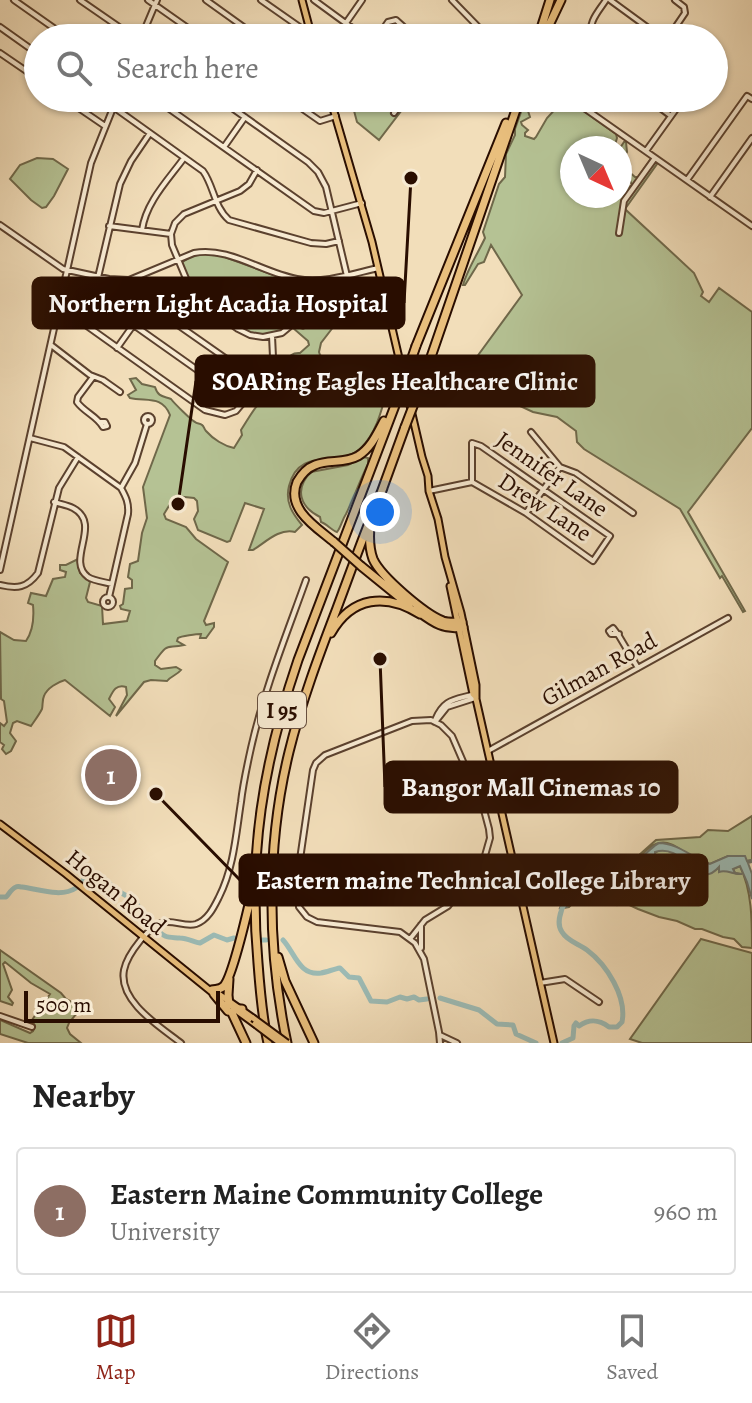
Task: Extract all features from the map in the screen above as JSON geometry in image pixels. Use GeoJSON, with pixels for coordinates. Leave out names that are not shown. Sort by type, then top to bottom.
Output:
{"type":"FeatureCollection","features":[{"type":"Feature","properties":{"kind":"highway"},"geometry":{"type":"LineString","coordinates":[[544,24],[550,0]]}},
{"type":"Feature","properties":{"kind":"highway"},"geometry":{"type":"LineString","coordinates":[[546,24],[558,0]]}},
{"type":"Feature","properties":{"kind":"highway","name":"I 95"},"geometry":{"type":"LineString","coordinates":[[268,1043],[255,939],[255,858],[260,811],[283,704],[416,346],[512,112]]}},
{"type":"Feature","properties":{"kind":"highway","name":"I 95"},"geometry":{"type":"LineString","coordinates":[[287,1043],[276,980],[272,891],[278,811],[288,755],[305,694],[422,383],[513,112]]}},
{"type":"Feature","properties":{"kind":"highway"},"geometry":{"type":"LineString","coordinates":[[399,395],[362,453],[351,459],[316,464],[305,471],[298,480],[295,496],[298,509],[305,517],[420,614]]}},
{"type":"Feature","properties":{"kind":"highway"},"geometry":{"type":"LineString","coordinates":[[383,488],[369,536],[378,569],[440,620],[460,625]]}},
{"type":"Feature","properties":{"kind":"highway"},"geometry":{"type":"LineString","coordinates":[[305,694],[329,636],[339,620],[352,609],[372,601],[387,601],[401,604],[442,627],[460,625]]}},
{"type":"Feature","properties":{"kind":"highway"},"geometry":{"type":"LineString","coordinates":[[211,991],[222,988],[230,973],[250,899],[255,858]]}},
{"type":"Feature","properties":{"kind":"highway"},"geometry":{"type":"LineString","coordinates":[[274,946],[285,981],[314,1043]]}},
{"type":"Feature","properties":{"kind":"highway"},"geometry":{"type":"LineString","coordinates":[[230,973],[233,1008],[246,1043]]}},
{"type":"Feature","properties":{"kind":"highway"},"geometry":{"type":"LineString","coordinates":[[211,991],[233,1008]]}},
{"type":"Feature","properties":{"kind":"main road"},"geometry":{"type":"LineString","coordinates":[[302,0],[308,24]]}},
{"type":"Feature","properties":{"kind":"main road"},"geometry":{"type":"LineString","coordinates":[[335,112],[378,268],[554,1043]]}},
{"type":"Feature","properties":{"kind":"main road","name":"Hogan Road"},"geometry":{"type":"LineString","coordinates":[[0,824],[233,1008],[287,1043]]}},
{"type":"Feature","properties":{"kind":"main road","name":"Hogan Road"},"geometry":{"type":"LineString","coordinates":[[254,1021],[280,1043]]}},
{"type":"Feature","properties":{"kind":"street"},"geometry":{"type":"LineString","coordinates":[[14,0],[48,24]]}},
{"type":"Feature","properties":{"kind":"street"},"geometry":{"type":"LineString","coordinates":[[80,0],[115,24]]}},
{"type":"Feature","properties":{"kind":"street"},"geometry":{"type":"LineString","coordinates":[[148,0],[156,2],[184,24]]}},
{"type":"Feature","properties":{"kind":"street"},"geometry":{"type":"LineString","coordinates":[[206,0],[239,24]]}},
{"type":"Feature","properties":{"kind":"street"},"geometry":{"type":"LineString","coordinates":[[261,0],[294,24]]}},
{"type":"Feature","properties":{"kind":"street"},"geometry":{"type":"LineString","coordinates":[[314,0],[346,23],[362,0]]}},
{"type":"Feature","properties":{"kind":"street"},"geometry":{"type":"LineString","coordinates":[[452,0],[475,24]]}},
{"type":"Feature","properties":{"kind":"street"},"geometry":{"type":"LineString","coordinates":[[591,24],[608,0],[644,24]]}},
{"type":"Feature","properties":{"kind":"street"},"geometry":{"type":"LineString","coordinates":[[675,0],[685,10],[677,24]]}},
{"type":"Feature","properties":{"kind":"street"},"geometry":{"type":"LineString","coordinates":[[147,24],[156,2]]}},
{"type":"Feature","properties":{"kind":"street"},"geometry":{"type":"LineString","coordinates":[[0,27],[24,44]]}},
{"type":"Feature","properties":{"kind":"street"},"geometry":{"type":"LineString","coordinates":[[0,53],[24,69]]}},
{"type":"Feature","properties":{"kind":"street"},"geometry":{"type":"LineString","coordinates":[[687,180],[749,98]]}},
{"type":"Feature","properties":{"kind":"street"},"geometry":{"type":"LineString","coordinates":[[84,112],[106,127]]}},
{"type":"Feature","properties":{"kind":"street"},"geometry":{"type":"LineString","coordinates":[[0,570],[91,163],[111,112]]}},
{"type":"Feature","properties":{"kind":"street"},"geometry":{"type":"LineString","coordinates":[[120,112],[198,167],[206,176],[220,210],[229,220],[311,243],[339,241]]}},
{"type":"Feature","properties":{"kind":"street"},"geometry":{"type":"LineString","coordinates":[[174,112],[314,211],[320,213],[362,203]]}},
{"type":"Feature","properties":{"kind":"street"},"geometry":{"type":"LineString","coordinates":[[238,112],[309,162],[318,172],[326,187],[347,276]]}},
{"type":"Feature","properties":{"kind":"street"},"geometry":{"type":"LineString","coordinates":[[307,112],[320,121],[336,116]]}},
{"type":"Feature","properties":{"kind":"street"},"geometry":{"type":"LineString","coordinates":[[590,112],[752,226]]}},
{"type":"Feature","properties":{"kind":"street"},"geometry":{"type":"LineString","coordinates":[[666,112],[671,116]]}},
{"type":"Feature","properties":{"kind":"street"},"geometry":{"type":"LineString","coordinates":[[646,151],[674,112]]}},
{"type":"Feature","properties":{"kind":"street"},"geometry":{"type":"LineString","coordinates":[[224,147],[245,117]]}},
{"type":"Feature","properties":{"kind":"street"},"geometry":{"type":"LineString","coordinates":[[150,133],[123,176],[98,277],[96,291],[99,300],[206,376],[218,376],[231,362]]}},
{"type":"Feature","properties":{"kind":"street"},"geometry":{"type":"LineString","coordinates":[[710,197],[752,138]]}},
{"type":"Feature","properties":{"kind":"street"},"geometry":{"type":"LineString","coordinates":[[142,230],[150,205],[184,158]]}},
{"type":"Feature","properties":{"kind":"street"},"geometry":{"type":"LineString","coordinates":[[619,233],[624,201],[655,158]]}},
{"type":"Feature","properties":{"kind":"street"},"geometry":{"type":"LineString","coordinates":[[257,170],[249,184],[240,191],[184,214],[175,223],[171,234],[172,245],[190,288],[203,304],[245,333],[256,337],[285,331],[299,318],[306,299],[307,281]]}},
{"type":"Feature","properties":{"kind":"street"},"geometry":{"type":"LineString","coordinates":[[0,225],[67,270],[116,280],[129,280],[194,253],[211,251],[285,277],[307,281],[378,268]]}},
{"type":"Feature","properties":{"kind":"street"},"geometry":{"type":"LineString","coordinates":[[109,226],[171,234]]}},
{"type":"Feature","properties":{"kind":"street"},"geometry":{"type":"LineString","coordinates":[[117,348],[144,310],[190,288]]}},
{"type":"Feature","properties":{"kind":"street"},"geometry":{"type":"LineString","coordinates":[[157,303],[168,318],[258,381]]}},
{"type":"Feature","properties":{"kind":"street"},"geometry":{"type":"LineString","coordinates":[[59,306],[205,410],[218,415],[236,411],[258,381],[273,357],[272,336]]}},
{"type":"Feature","properties":{"kind":"street"},"geometry":{"type":"LineString","coordinates":[[51,345],[93,377],[120,392]]}},
{"type":"Feature","properties":{"kind":"street"},"geometry":{"type":"LineString","coordinates":[[93,377],[77,402],[100,422]]}},
{"type":"Feature","properties":{"kind":"street"},"geometry":{"type":"LineString","coordinates":[[121,488],[132,471],[147,424]]}},
{"type":"Feature","properties":{"kind":"street"},"geometry":{"type":"LineString","coordinates":[[531,432],[560,467],[576,473],[633,513]]}},
{"type":"Feature","properties":{"kind":"street"},"geometry":{"type":"LineString","coordinates":[[30,438],[64,447],[121,488],[128,501],[109,597]]}},
{"type":"Feature","properties":{"kind":"street","name":"Jennifer Lane"},"geometry":{"type":"LineString","coordinates":[[472,482],[472,443],[481,446],[610,536],[593,561]]}},
{"type":"Feature","properties":{"kind":"street"},"geometry":{"type":"LineString","coordinates":[[0,585],[20,588],[31,582],[38,573],[54,502],[62,481],[78,457]]}},
{"type":"Feature","properties":{"kind":"street"},"geometry":{"type":"LineString","coordinates":[[526,513],[560,467]]}},
{"type":"Feature","properties":{"kind":"street","name":"Drew Lane"},"geometry":{"type":"LineString","coordinates":[[429,491],[472,482],[526,513],[593,561]]}},
{"type":"Feature","properties":{"kind":"street"},"geometry":{"type":"LineString","coordinates":[[54,502],[75,509],[84,520],[86,531],[80,563],[84,573],[112,584]]}},
{"type":"Feature","properties":{"kind":"street"},"geometry":{"type":"LineString","coordinates":[[181,1043],[133,1003],[126,991],[123,973],[126,963],[151,929],[164,922],[200,923],[210,913],[221,892],[234,852],[245,777],[258,720],[306,580]]}},
{"type":"Feature","properties":{"kind":"street","name":"Gilman Road"},"geometry":{"type":"LineString","coordinates":[[488,751],[728,618]]}},
{"type":"Feature","properties":{"kind":"street"},"geometry":{"type":"LineString","coordinates":[[619,634],[638,668]]}},
{"type":"Feature","properties":{"kind":"street"},"geometry":{"type":"LineString","coordinates":[[435,722],[443,705],[453,699],[475,695]]}},
{"type":"Feature","properties":{"kind":"street"},"geometry":{"type":"LineString","coordinates":[[410,939],[427,918],[448,906],[484,859],[490,838],[487,820],[454,738],[448,730],[424,719],[325,755],[315,765],[299,866],[298,896],[302,911],[317,922],[400,932],[420,926]]}},
{"type":"Feature","properties":{"kind":"street"},"geometry":{"type":"LineString","coordinates":[[484,859],[489,862],[512,858]]}},
{"type":"Feature","properties":{"kind":"street"},"geometry":{"type":"LineString","coordinates":[[420,926],[421,950],[440,1039],[456,1043]]}},
{"type":"Feature","properties":{"kind":"street"},"geometry":{"type":"LineString","coordinates":[[400,932],[421,950]]}},
{"type":"Feature","properties":{"kind":"street"},"geometry":{"type":"LineString","coordinates":[[540,983],[565,979],[599,1002]]}},
{"type":"Feature","properties":{"kind":"street"},"geometry":{"type":"LineString","coordinates":[[0,1016],[32,1027]]}},
{"type":"Feature","properties":{"kind":"green space"},"geometry":{"type":"Polygon","coordinates":[[[354,112],[400,112],[379,140],[357,122],[354,112]]]}},
{"type":"Feature","properties":{"kind":"green space"},"geometry":{"type":"Polygon","coordinates":[[[521,112],[528,112],[530,117],[521,122],[528,130],[525,136],[534,139],[553,112],[585,112],[616,134],[560,136],[560,208],[626,208],[694,273],[703,292],[701,296],[709,302],[719,288],[752,312],[752,428],[688,512],[743,612],[680,509],[584,449],[577,442],[576,431],[557,417],[533,412],[501,397],[477,374],[474,382],[468,382],[468,369],[522,295],[491,245],[484,262],[478,264],[463,285],[485,238],[483,232],[499,184],[505,177],[506,154],[521,112]]]}},
{"type":"Feature","properties":{"kind":"green space"},"geometry":{"type":"Polygon","coordinates":[[[37,158],[53,159],[68,169],[54,196],[42,208],[10,179],[20,165],[37,158]]]}},
{"type":"Feature","properties":{"kind":"green space"},"geometry":{"type":"Polygon","coordinates":[[[650,160],[657,164],[632,199],[632,174],[638,177],[650,160]]]}},
{"type":"Feature","properties":{"kind":"green space"},"geometry":{"type":"Polygon","coordinates":[[[202,254],[222,256],[305,284],[303,305],[295,320],[273,334],[253,334],[201,300],[181,263],[202,254]]]}},
{"type":"Feature","properties":{"kind":"green space"},"geometry":{"type":"Polygon","coordinates":[[[325,318],[334,326],[321,343],[319,352],[338,368],[332,377],[353,393],[366,395],[375,402],[379,398],[369,386],[374,379],[390,380],[380,416],[367,441],[352,454],[311,461],[294,473],[288,497],[292,512],[302,525],[295,532],[278,534],[253,550],[249,550],[264,509],[245,503],[227,542],[198,530],[194,519],[198,511],[197,501],[194,498],[175,496],[164,514],[166,519],[186,527],[196,539],[228,562],[204,621],[206,625],[214,623],[214,627],[206,638],[200,638],[201,634],[178,638],[177,641],[184,645],[165,649],[155,665],[161,669],[176,667],[181,670],[167,681],[144,682],[116,716],[127,695],[126,687],[117,687],[112,693],[109,699],[115,707],[110,716],[65,680],[56,684],[45,693],[42,709],[31,726],[17,721],[13,723],[10,733],[16,741],[6,754],[0,742],[0,723],[4,726],[7,722],[1,699],[0,632],[14,640],[26,641],[33,619],[33,605],[28,603],[31,593],[46,596],[53,579],[65,577],[66,572],[60,570],[60,565],[78,559],[80,573],[90,582],[86,598],[88,602],[102,606],[103,624],[127,621],[130,611],[120,606],[125,589],[132,588],[132,580],[128,577],[130,564],[138,561],[147,518],[143,487],[170,415],[163,404],[130,398],[128,395],[136,390],[130,379],[136,378],[142,384],[155,387],[159,394],[171,399],[193,421],[203,425],[215,439],[234,448],[254,410],[270,395],[279,368],[282,369],[291,356],[309,345],[293,328],[303,329],[325,318]]]}},
{"type":"Feature","properties":{"kind":"green space"},"geometry":{"type":"Polygon","coordinates":[[[363,457],[368,458],[368,464],[337,532],[321,522],[320,517],[304,503],[302,485],[311,472],[348,465],[363,457]]]}},
{"type":"Feature","properties":{"kind":"green space"},"geometry":{"type":"Polygon","coordinates":[[[752,816],[752,860],[728,856],[710,864],[673,845],[659,843],[644,852],[616,883],[601,886],[591,880],[563,900],[574,880],[588,874],[611,880],[656,840],[700,837],[708,830],[728,831],[752,816]]]}},
{"type":"Feature","properties":{"kind":"green space"},"geometry":{"type":"Polygon","coordinates":[[[659,850],[664,850],[682,858],[693,869],[718,867],[735,873],[733,869],[740,866],[749,896],[752,948],[742,947],[734,939],[659,917],[623,902],[617,905],[585,893],[569,907],[563,908],[570,903],[569,898],[586,885],[609,894],[649,865],[646,860],[659,850]]]}},
{"type":"Feature","properties":{"kind":"green space"},"geometry":{"type":"Polygon","coordinates":[[[701,939],[752,953],[752,1043],[642,1043],[630,1039],[701,939]]]}},
{"type":"Feature","properties":{"kind":"green space"},"geometry":{"type":"Polygon","coordinates":[[[0,950],[79,1006],[67,1028],[81,1043],[28,1043],[0,1034],[0,1020],[30,1033],[33,1031],[35,1026],[32,1020],[50,994],[5,962],[3,964],[12,990],[8,997],[13,1003],[0,1001],[0,950]]]}},
{"type":"Feature","properties":{"kind":"water"},"geometry":{"type":"Polygon","coordinates":[[[659,843],[679,848],[710,864],[728,856],[745,856],[747,861],[752,860],[748,863],[752,874],[752,899],[740,866],[733,869],[735,873],[742,874],[719,872],[719,867],[704,874],[665,851],[655,852],[655,856],[646,860],[650,865],[609,894],[586,886],[568,900],[571,903],[567,907],[560,908],[563,900],[575,894],[583,882],[591,880],[608,886],[659,843]]]}},
{"type":"Feature","properties":{"kind":"waterway"},"geometry":{"type":"LineString","coordinates":[[83,880],[86,877],[106,880],[134,900],[151,921]]}},
{"type":"Feature","properties":{"kind":"waterway"},"geometry":{"type":"LineString","coordinates":[[0,897],[6,897],[18,887],[57,893],[76,888]]}},
{"type":"Feature","properties":{"kind":"waterway"},"geometry":{"type":"LineString","coordinates":[[562,1043],[573,1038],[576,1023],[579,1026],[594,1021],[617,1027],[622,1022],[623,1012],[618,992],[608,973],[594,956],[567,938],[560,929],[565,902]]}},
{"type":"Feature","properties":{"kind":"waterway"},"geometry":{"type":"LineString","coordinates":[[157,929],[167,937],[200,943],[214,935],[227,940],[234,938]]}},
{"type":"Feature","properties":{"kind":"waterway"},"geometry":{"type":"LineString","coordinates":[[283,940],[307,971],[321,973],[340,968],[349,977],[359,978],[371,1001],[387,1002],[400,997],[427,999]]}},
{"type":"Feature","properties":{"kind":"waterway"},"geometry":{"type":"LineString","coordinates":[[440,998],[479,1010],[497,1024],[513,1025],[516,1034],[536,1043]]}},
{"type":"Feature","properties":{"kind":"place","name":"Northern Light Acadia Hospital"},"geometry":{"type":"Point","coordinates":[411,178]}},
{"type":"Feature","properties":{"kind":"place","name":"SOARing Eagles Healthcare Clinic"},"geometry":{"type":"Point","coordinates":[178,504]}},
{"type":"Feature","properties":{"kind":"place","name":"Bangor Mall Cinemas 10"},"geometry":{"type":"Point","coordinates":[380,659]}},
{"type":"Feature","properties":{"kind":"place","name":"Eastern Maine Community College"},"geometry":{"type":"Point","coordinates":[111,775]}},
{"type":"Feature","properties":{"kind":"place","name":"Eastern maine Technical College Library"},"geometry":{"type":"Point","coordinates":[156,794]}}]}
